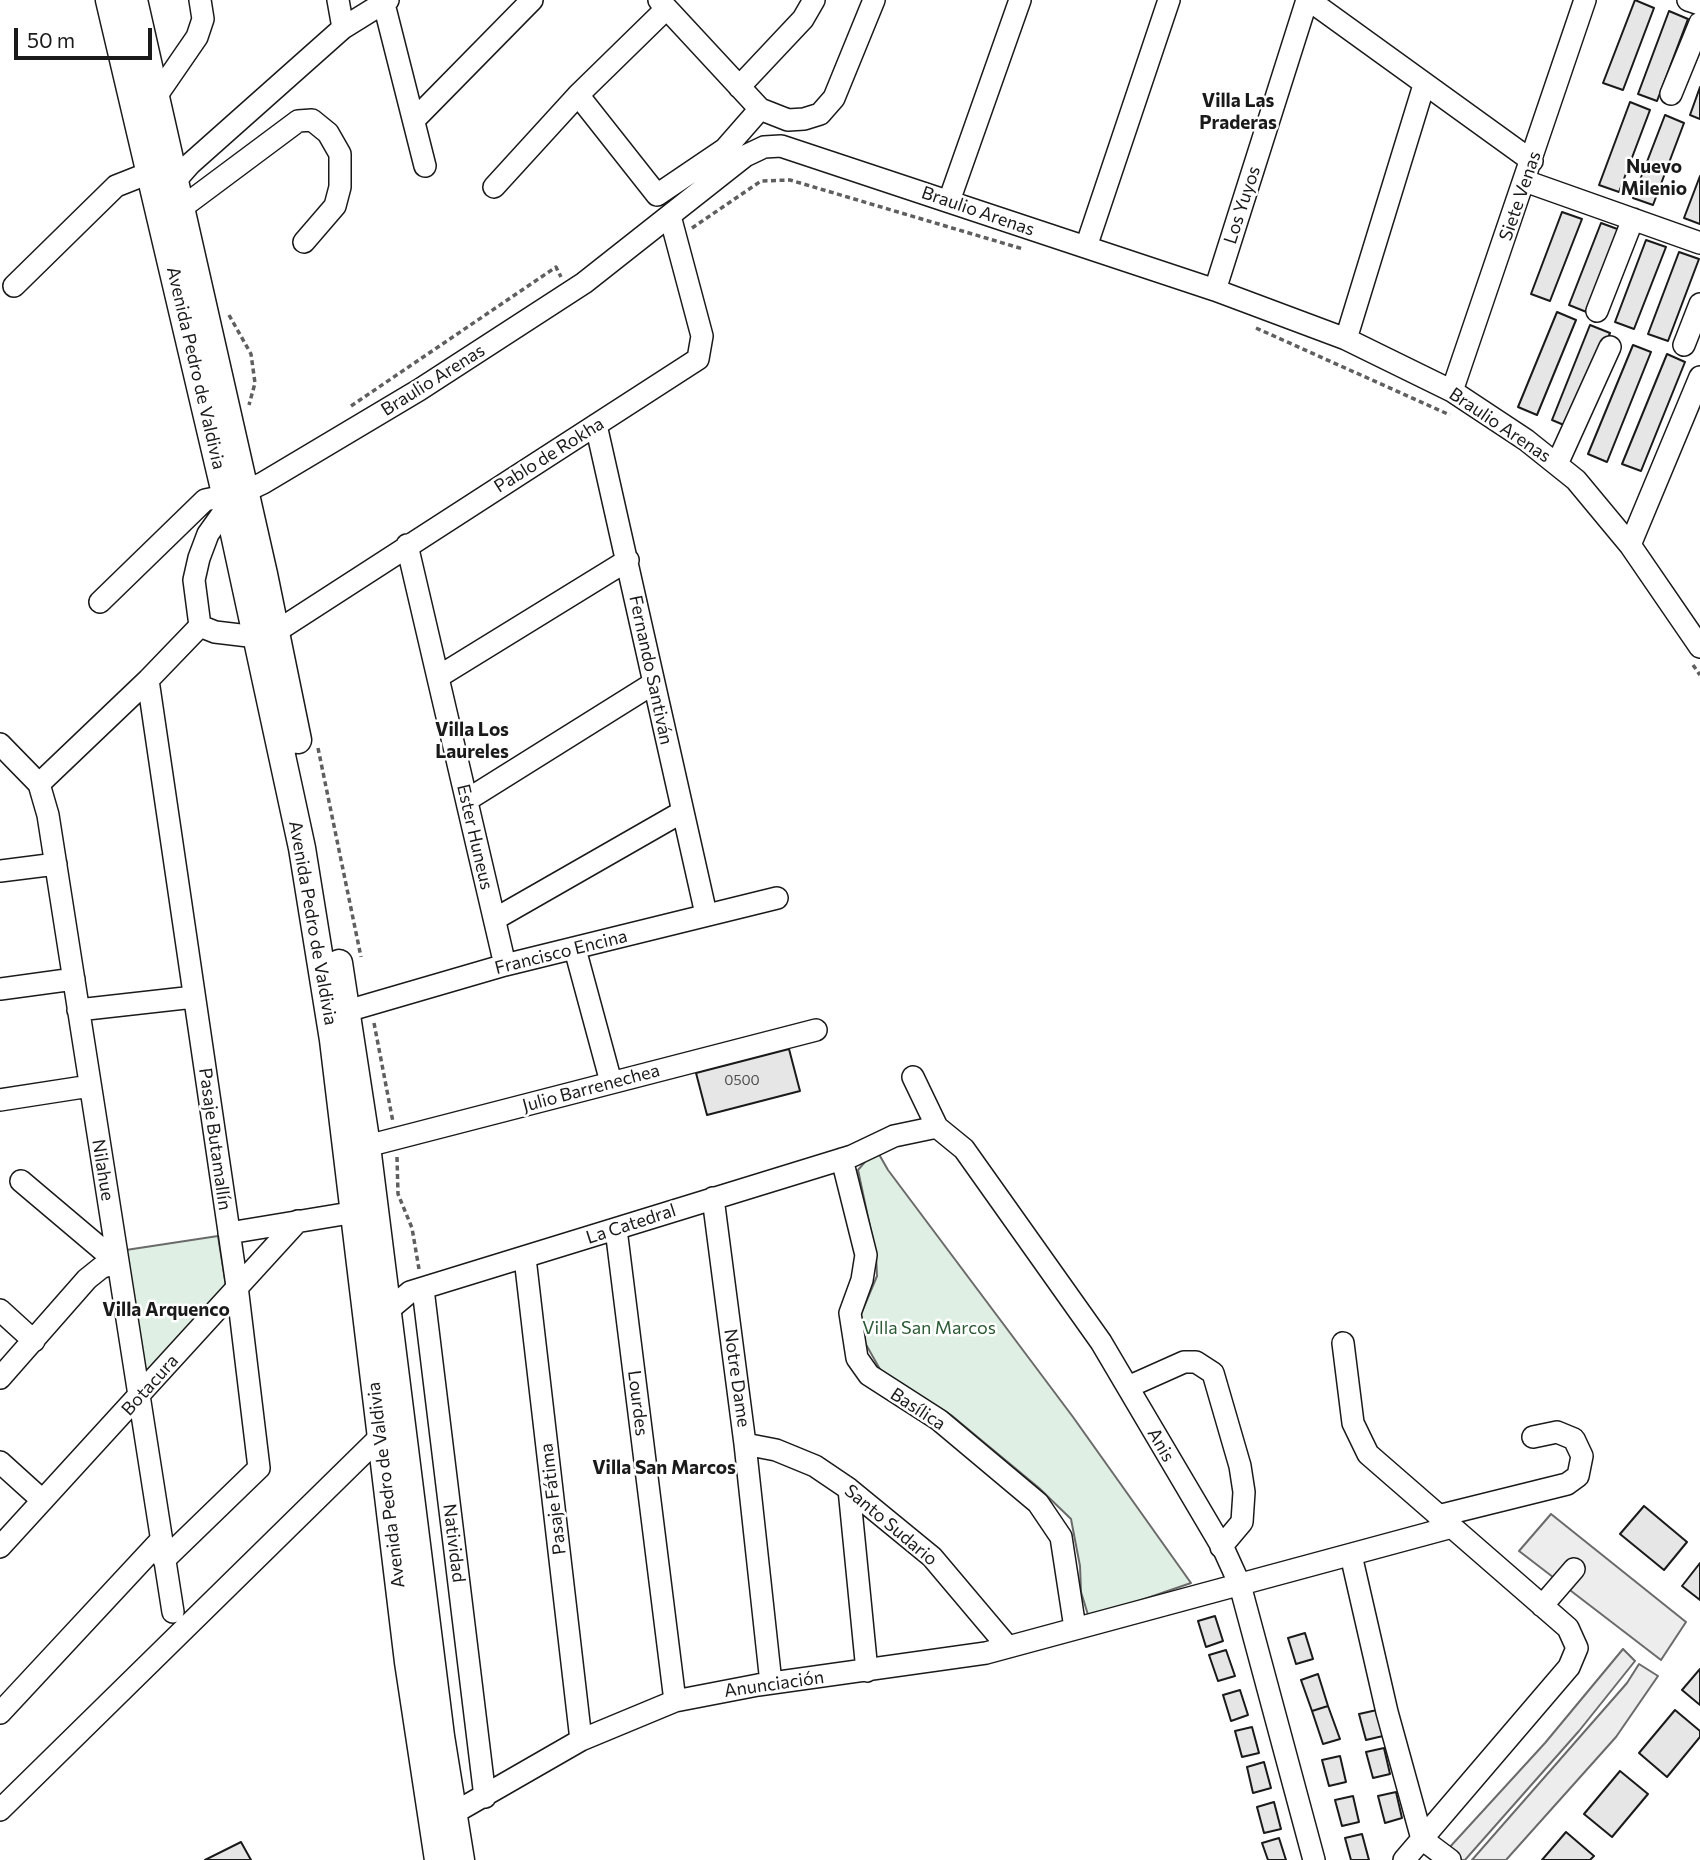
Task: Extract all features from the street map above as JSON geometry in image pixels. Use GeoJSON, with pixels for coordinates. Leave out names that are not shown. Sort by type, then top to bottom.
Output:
{"type":"FeatureCollection","features":[{"type":"Feature","properties":{"kind":"main road","name":"Avenida Pedro de Valdivia"},"geometry":{"type":"LineString","coordinates":[[108,0],[149,173],[267,634],[348,1012],[367,1146],[363,1210],[380,1437],[408,1662],[444,1820],[461,1860]]}},
{"type":"Feature","properties":{"kind":"main road","name":"Avenida Pedro de Valdivia"},"geometry":{"type":"LineString","coordinates":[[134,0],[180,209],[233,498]]}},
{"type":"Feature","properties":{"kind":"main road","name":"Avenida Pedro de Valdivia"},"geometry":{"type":"LineString","coordinates":[[267,634],[363,1210],[382,1282],[441,1736],[444,1820],[438,1860]]}},
{"type":"Feature","properties":{"kind":"street"},"geometry":{"type":"LineString","coordinates":[[155,98],[197,37],[203,19],[200,0]]}},
{"type":"Feature","properties":{"kind":"street"},"geometry":{"type":"LineString","coordinates":[[338,0],[343,28]]}},
{"type":"Feature","properties":{"kind":"street"},"geometry":{"type":"LineString","coordinates":[[415,119],[532,0]]}},
{"type":"Feature","properties":{"kind":"street"},"geometry":{"type":"LineString","coordinates":[[739,88],[803,19],[814,0]]}},
{"type":"Feature","properties":{"kind":"street"},"geometry":{"type":"LineString","coordinates":[[494,187],[662,5],[760,109],[788,120],[820,114],[834,98],[846,76],[874,0]]}},
{"type":"Feature","properties":{"kind":"street"},"geometry":{"type":"LineString","coordinates":[[949,201],[1020,0]]}},
{"type":"Feature","properties":{"kind":"street"},"geometry":{"type":"LineString","coordinates":[[1086,247],[1168,0]]}},
{"type":"Feature","properties":{"kind":"street"},"geometry":{"type":"LineString","coordinates":[[1308,0],[1424,85],[1528,171],[1633,219],[1700,243]]}},
{"type":"Feature","properties":{"kind":"street","name":"Los Yuyos"},"geometry":{"type":"LineString","coordinates":[[1215,290],[1308,0]]}},
{"type":"Feature","properties":{"kind":"street","name":"Siete Venas"},"geometry":{"type":"LineString","coordinates":[[1452,391],[1586,0]]}},
{"type":"Feature","properties":{"kind":"street"},"geometry":{"type":"LineString","coordinates":[[1688,0],[1700,4]]}},
{"type":"Feature","properties":{"kind":"street"},"geometry":{"type":"LineString","coordinates":[[174,182],[343,28],[386,2],[425,166]]}},
{"type":"Feature","properties":{"kind":"street"},"geometry":{"type":"LineString","coordinates":[[1671,94],[1700,23]]}},
{"type":"Feature","properties":{"kind":"street"},"geometry":{"type":"LineString","coordinates":[[1346,339],[1424,85]]}},
{"type":"Feature","properties":{"kind":"street"},"geometry":{"type":"LineString","coordinates":[[578,94],[657,195],[725,149],[760,109]]}},
{"type":"Feature","properties":{"kind":"street"},"geometry":{"type":"LineString","coordinates":[[180,209],[298,121],[312,120],[328,133],[340,154],[340,187],[335,206],[304,242]]}},
{"type":"Feature","properties":{"kind":"street","name":"Braulio Arenas"},"geometry":{"type":"LineString","coordinates":[[100,602],[205,500],[233,498],[419,390],[569,293],[745,156],[772,146],[790,148],[1215,290],[1346,339],[1452,391],[1558,464],[1595,501],[1630,545],[1696,655]]}},
{"type":"Feature","properties":{"kind":"street"},"geometry":{"type":"LineString","coordinates":[[14,286],[116,186],[149,173]]}},
{"type":"Feature","properties":{"kind":"street","name":"Pablo de Rokha"},"geometry":{"type":"LineString","coordinates":[[267,634],[694,362],[701,352],[702,336],[670,216]]}},
{"type":"Feature","properties":{"kind":"street"},"geometry":{"type":"LineString","coordinates":[[1598,311],[1633,219]]}},
{"type":"Feature","properties":{"kind":"street"},"geometry":{"type":"LineString","coordinates":[[1684,345],[1700,304]]}},
{"type":"Feature","properties":{"kind":"street"},"geometry":{"type":"LineString","coordinates":[[1558,464],[1610,347]]}},
{"type":"Feature","properties":{"kind":"street"},"geometry":{"type":"LineString","coordinates":[[1630,545],[1700,377]]}},
{"type":"Feature","properties":{"kind":"street","name":"Fernando Santiván"},"geometry":{"type":"LineString","coordinates":[[596,425],[706,915]]}},
{"type":"Feature","properties":{"kind":"street"},"geometry":{"type":"LineString","coordinates":[[200,626],[194,580],[199,558],[208,534],[233,498]]}},
{"type":"Feature","properties":{"kind":"street","name":"Ester Huneus"},"geometry":{"type":"LineString","coordinates":[[407,545],[505,965]]}},
{"type":"Feature","properties":{"kind":"street"},"geometry":{"type":"LineString","coordinates":[[438,677],[628,560]]}},
{"type":"Feature","properties":{"kind":"street"},"geometry":{"type":"LineString","coordinates":[[200,626],[215,632],[267,634]]}},
{"type":"Feature","properties":{"kind":"street"},"geometry":{"type":"LineString","coordinates":[[0,744],[39,784],[148,680],[200,626]]}},
{"type":"Feature","properties":{"kind":"street","name":"Pasaje Butamallín"},"geometry":{"type":"LineString","coordinates":[[0,1713],[163,1550],[259,1468],[237,1286],[148,680]]}},
{"type":"Feature","properties":{"kind":"street"},"geometry":{"type":"LineString","coordinates":[[467,800],[654,683]]}},
{"type":"Feature","properties":{"kind":"street","name":"Nilahue"},"geometry":{"type":"LineString","coordinates":[[39,784],[56,864],[173,1612]]}},
{"type":"Feature","properties":{"kind":"street"},"geometry":{"type":"LineString","coordinates":[[495,919],[682,812]]}},
{"type":"Feature","properties":{"kind":"street"},"geometry":{"type":"LineString","coordinates":[[0,871],[56,864]]}},
{"type":"Feature","properties":{"kind":"street","name":"Francisco Encina"},"geometry":{"type":"LineString","coordinates":[[348,1012],[505,965],[777,898]]}},
{"type":"Feature","properties":{"kind":"street"},"geometry":{"type":"LineString","coordinates":[[575,949],[611,1083]]}},
{"type":"Feature","properties":{"kind":"street"},"geometry":{"type":"LineString","coordinates":[[0,989],[74,979]]}},
{"type":"Feature","properties":{"kind":"street"},"geometry":{"type":"LineString","coordinates":[[78,1010],[194,998]]}},
{"type":"Feature","properties":{"kind":"street","name":"Julio Barrenechea"},"geometry":{"type":"LineString","coordinates":[[367,1146],[816,1030]]}},
{"type":"Feature","properties":{"kind":"street","name":"Anis"},"geometry":{"type":"LineString","coordinates":[[913,1077],[937,1126],[964,1149],[1101,1342],[1221,1546],[1240,1585],[1314,1860]]}},
{"type":"Feature","properties":{"kind":"street"},"geometry":{"type":"LineString","coordinates":[[0,1100],[90,1086]]}},
{"type":"Feature","properties":{"kind":"street","name":"La Catedral"},"geometry":{"type":"LineString","coordinates":[[386,1312],[416,1291],[847,1158],[894,1136],[937,1126]]}},
{"type":"Feature","properties":{"kind":"street","name":"Basílica"},"geometry":{"type":"LineString","coordinates":[[847,1158],[866,1255],[862,1280],[850,1313],[857,1358],[869,1375],[940,1420],[1038,1503],[1061,1536],[1075,1628]]}},
{"type":"Feature","properties":{"kind":"street"},"geometry":{"type":"LineString","coordinates":[[21,1181],[118,1263]]}},
{"type":"Feature","properties":{"kind":"street","name":"Notre Dame"},"geometry":{"type":"LineString","coordinates":[[713,1198],[745,1444],[771,1683]]}},
{"type":"Feature","properties":{"kind":"street"},"geometry":{"type":"LineString","coordinates":[[229,1233],[363,1210]]}},
{"type":"Feature","properties":{"kind":"street","name":"Botacura"},"geometry":{"type":"LineString","coordinates":[[0,1547],[298,1221]]}},
{"type":"Feature","properties":{"kind":"street","name":"Lourdes"},"geometry":{"type":"LineString","coordinates":[[616,1229],[675,1701]]}},
{"type":"Feature","properties":{"kind":"street","name":"Pasaje Fátima"},"geometry":{"type":"LineString","coordinates":[[524,1258],[581,1740]]}},
{"type":"Feature","properties":{"kind":"street"},"geometry":{"type":"LineString","coordinates":[[0,1378],[88,1279],[102,1267],[118,1263]]}},
{"type":"Feature","properties":{"kind":"street"},"geometry":{"type":"LineString","coordinates":[[382,1282],[416,1291]]}},
{"type":"Feature","properties":{"kind":"street","name":"Natividad"},"geometry":{"type":"LineString","coordinates":[[416,1291],[485,1797]]}},
{"type":"Feature","properties":{"kind":"street"},"geometry":{"type":"LineString","coordinates":[[0,1310],[34,1342]]}},
{"type":"Feature","properties":{"kind":"street"},"geometry":{"type":"LineString","coordinates":[[1343,1343],[1353,1423],[1368,1454],[1573,1634],[1577,1648],[1574,1661],[1404,1860]]}},
{"type":"Feature","properties":{"kind":"street"},"geometry":{"type":"LineString","coordinates":[[1128,1387],[1184,1362],[1196,1362],[1213,1373],[1240,1466],[1244,1492],[1242,1522],[1221,1546]]}},
{"type":"Feature","properties":{"kind":"street","name":"Anunciación"},"geometry":{"type":"LineString","coordinates":[[444,1820],[581,1740],[675,1701],[771,1683],[867,1671],[1008,1647],[1351,1555],[1445,1521],[1567,1484],[1577,1476],[1582,1456],[1574,1439],[1557,1432],[1533,1437]]}},
{"type":"Feature","properties":{"kind":"street"},"geometry":{"type":"LineString","coordinates":[[0,1810],[380,1437]]}},
{"type":"Feature","properties":{"kind":"street","name":"Santo Sudario"},"geometry":{"type":"LineString","coordinates":[[745,1444],[776,1450],[815,1466],[849,1489],[932,1557],[1008,1647]]}},
{"type":"Feature","properties":{"kind":"street"},"geometry":{"type":"LineString","coordinates":[[0,1462],[42,1500]]}},
{"type":"Feature","properties":{"kind":"street"},"geometry":{"type":"LineString","coordinates":[[849,1489],[867,1671]]}},
{"type":"Feature","properties":{"kind":"street"},"geometry":{"type":"LineString","coordinates":[[1351,1555],[1388,1712],[1422,1839],[1450,1860]]}},
{"type":"Feature","properties":{"kind":"street"},"geometry":{"type":"LineString","coordinates":[[1542,1606],[1574,1569]]}},
{"type":"Feature","properties":{"kind":"path"},"geometry":{"type":"LineString","coordinates":[[677,239],[761,181],[790,180],[1030,251]]}},
{"type":"Feature","properties":{"kind":"path"},"geometry":{"type":"LineString","coordinates":[[351,406],[556,267],[569,293]]}},
{"type":"Feature","properties":{"kind":"path"},"geometry":{"type":"LineString","coordinates":[[1251,326],[1460,421]]}},
{"type":"Feature","properties":{"kind":"path"},"geometry":{"type":"LineString","coordinates":[[1696,655],[1700,675]]}},
{"type":"Feature","properties":{"kind":"green space","name":"Villa San Marcos"},"geometry":{"type":"Polygon","coordinates":[[[876,1149],[888,1170],[1073,1417],[1191,1583],[1089,1618],[1081,1592],[1080,1566],[1071,1519],[1039,1488],[951,1415],[881,1371],[864,1341],[861,1314],[877,1276],[876,1255],[858,1170],[876,1149]]]}},
{"type":"Feature","properties":{"kind":"green space"},"geometry":{"type":"Polygon","coordinates":[[[218,1236],[226,1286],[146,1378],[126,1250],[218,1236]]]}},
{"type":"Feature","properties":{"kind":"shaded area"},"geometry":{"type":"Polygon","coordinates":[[[1551,1514],[1686,1622],[1661,1660],[1519,1551],[1551,1514]]]}},
{"type":"Feature","properties":{"kind":"shaded area"},"geometry":{"type":"Polygon","coordinates":[[[1623,1649],[1635,1661],[1579,1731],[1465,1860],[1438,1860],[1545,1743],[1623,1649]]]}},
{"type":"Feature","properties":{"kind":"shaded area"},"geometry":{"type":"Polygon","coordinates":[[[1639,1664],[1658,1676],[1616,1737],[1506,1860],[1472,1860],[1627,1683],[1639,1664]]]}},
{"type":"Feature","properties":{"kind":"building"},"geometry":{"type":"Polygon","coordinates":[[[1635,0],[1654,8],[1623,90],[1603,83],[1635,0]]]}},
{"type":"Feature","properties":{"kind":"building"},"geometry":{"type":"Polygon","coordinates":[[[1669,11],[1688,19],[1657,101],[1638,94],[1669,11]]]}},
{"type":"Feature","properties":{"kind":"building"},"geometry":{"type":"Polygon","coordinates":[[[1700,87],[1700,119],[1690,115],[1700,87]]]}},
{"type":"Feature","properties":{"kind":"building"},"geometry":{"type":"Polygon","coordinates":[[[1630,102],[1650,110],[1619,192],[1599,185],[1630,102]]]}},
{"type":"Feature","properties":{"kind":"building"},"geometry":{"type":"Polygon","coordinates":[[[1665,115],[1684,123],[1653,205],[1633,198],[1665,115]]]}},
{"type":"Feature","properties":{"kind":"building"},"geometry":{"type":"Polygon","coordinates":[[[1700,176],[1700,224],[1684,218],[1700,176]]]}},
{"type":"Feature","properties":{"kind":"building"},"geometry":{"type":"Polygon","coordinates":[[[1562,212],[1582,219],[1550,301],[1531,294],[1562,212]]]}},
{"type":"Feature","properties":{"kind":"building"},"geometry":{"type":"Polygon","coordinates":[[[1601,223],[1620,230],[1589,313],[1569,305],[1601,223]]]}},
{"type":"Feature","properties":{"kind":"building"},"geometry":{"type":"Polygon","coordinates":[[[1646,240],[1666,247],[1634,329],[1615,322],[1646,240]]]}},
{"type":"Feature","properties":{"kind":"building"},"geometry":{"type":"Polygon","coordinates":[[[1679,252],[1699,259],[1668,341],[1648,334],[1679,252]]]}},
{"type":"Feature","properties":{"kind":"building"},"geometry":{"type":"Polygon","coordinates":[[[1557,312],[1576,320],[1537,415],[1518,407],[1557,312]]]}},
{"type":"Feature","properties":{"kind":"building"},"geometry":{"type":"Polygon","coordinates":[[[1590,325],[1610,333],[1571,428],[1552,420],[1590,325]]]}},
{"type":"Feature","properties":{"kind":"building"},"geometry":{"type":"Polygon","coordinates":[[[1633,345],[1651,352],[1607,462],[1588,454],[1633,345]]]}},
{"type":"Feature","properties":{"kind":"building"},"geometry":{"type":"Polygon","coordinates":[[[1667,354],[1685,362],[1641,471],[1622,464],[1667,354]]]}},
{"type":"Feature","properties":{"kind":"building"},"geometry":{"type":"Polygon","coordinates":[[[789,1049],[800,1091],[707,1115],[696,1073],[789,1049]]]}},
{"type":"Feature","properties":{"kind":"building"},"geometry":{"type":"Polygon","coordinates":[[[1644,1506],[1687,1542],[1664,1570],[1620,1534],[1644,1506]]]}},
{"type":"Feature","properties":{"kind":"building"},"geometry":{"type":"Polygon","coordinates":[[[1700,1563],[1700,1600],[1682,1586],[1700,1563]]]}},
{"type":"Feature","properties":{"kind":"building"},"geometry":{"type":"Polygon","coordinates":[[[1215,1616],[1223,1641],[1206,1647],[1198,1621],[1215,1616]]]}},
{"type":"Feature","properties":{"kind":"building"},"geometry":{"type":"Polygon","coordinates":[[[1305,1633],[1313,1659],[1296,1664],[1288,1638],[1305,1633]]]}},
{"type":"Feature","properties":{"kind":"building"},"geometry":{"type":"Polygon","coordinates":[[[1226,1650],[1235,1676],[1218,1681],[1209,1655],[1226,1650]]]}},
{"type":"Feature","properties":{"kind":"building"},"geometry":{"type":"Polygon","coordinates":[[[1700,1669],[1700,1705],[1682,1690],[1700,1669]]]}},
{"type":"Feature","properties":{"kind":"building"},"geometry":{"type":"Polygon","coordinates":[[[1318,1674],[1328,1706],[1312,1711],[1301,1680],[1318,1674]]]}},
{"type":"Feature","properties":{"kind":"building"},"geometry":{"type":"Polygon","coordinates":[[[1240,1690],[1248,1715],[1231,1721],[1223,1695],[1240,1690]]]}},
{"type":"Feature","properties":{"kind":"building"},"geometry":{"type":"Polygon","coordinates":[[[1328,1706],[1340,1739],[1323,1744],[1312,1711],[1328,1706]]]}},
{"type":"Feature","properties":{"kind":"building"},"geometry":{"type":"Polygon","coordinates":[[[1377,1710],[1383,1736],[1366,1740],[1359,1714],[1377,1710]]]}},
{"type":"Feature","properties":{"kind":"building"},"geometry":{"type":"Polygon","coordinates":[[[1675,1710],[1700,1731],[1700,1737],[1667,1777],[1639,1753],[1675,1710]]]}},
{"type":"Feature","properties":{"kind":"building"},"geometry":{"type":"Polygon","coordinates":[[[1252,1727],[1259,1753],[1242,1757],[1235,1731],[1252,1727]]]}},
{"type":"Feature","properties":{"kind":"building"},"geometry":{"type":"Polygon","coordinates":[[[1384,1748],[1390,1774],[1373,1778],[1366,1752],[1384,1748]]]}},
{"type":"Feature","properties":{"kind":"building"},"geometry":{"type":"Polygon","coordinates":[[[1340,1756],[1346,1782],[1329,1786],[1322,1760],[1340,1756]]]}},
{"type":"Feature","properties":{"kind":"building"},"geometry":{"type":"Polygon","coordinates":[[[1264,1762],[1271,1788],[1253,1793],[1247,1767],[1264,1762]]]}},
{"type":"Feature","properties":{"kind":"building"},"geometry":{"type":"Polygon","coordinates":[[[1620,1771],[1648,1794],[1612,1837],[1584,1814],[1620,1771]]]}},
{"type":"Feature","properties":{"kind":"building"},"geometry":{"type":"Polygon","coordinates":[[[1396,1792],[1402,1818],[1385,1823],[1378,1796],[1396,1792]]]}},
{"type":"Feature","properties":{"kind":"building"},"geometry":{"type":"Polygon","coordinates":[[[1353,1796],[1359,1822],[1342,1826],[1335,1800],[1353,1796]]]}},
{"type":"Feature","properties":{"kind":"building"},"geometry":{"type":"Polygon","coordinates":[[[1274,1802],[1281,1829],[1264,1833],[1257,1807],[1274,1802]]]}},
{"type":"Feature","properties":{"kind":"building"},"geometry":{"type":"Polygon","coordinates":[[[1566,1832],[1594,1856],[1590,1860],[1542,1860],[1566,1832]]]}},
{"type":"Feature","properties":{"kind":"building"},"geometry":{"type":"Polygon","coordinates":[[[1362,1834],[1369,1860],[1351,1860],[1345,1838],[1362,1834]]]}},
{"type":"Feature","properties":{"kind":"building"},"geometry":{"type":"Polygon","coordinates":[[[1279,1838],[1286,1860],[1268,1860],[1262,1843],[1279,1838]]]}},
{"type":"Feature","properties":{"kind":"building"},"geometry":{"type":"Polygon","coordinates":[[[241,1842],[251,1860],[205,1860],[241,1842]]]}},
{"type":"Feature","properties":{"kind":"district","name":"Villa Las Praderas"},"geometry":{"type":"Point","coordinates":[1238,112]}},
{"type":"Feature","properties":{"kind":"district","name":"Nuevo Milenio"},"geometry":{"type":"Point","coordinates":[1654,178]}},
{"type":"Feature","properties":{"kind":"district","name":"Villa Los Laureles"},"geometry":{"type":"Point","coordinates":[472,741]}},
{"type":"Feature","properties":{"kind":"district","name":"Villa Arquenco"},"geometry":{"type":"Point","coordinates":[166,1310]}},
{"type":"Feature","properties":{"kind":"district","name":"Villa San Marcos"},"geometry":{"type":"Point","coordinates":[664,1468]}}]}
